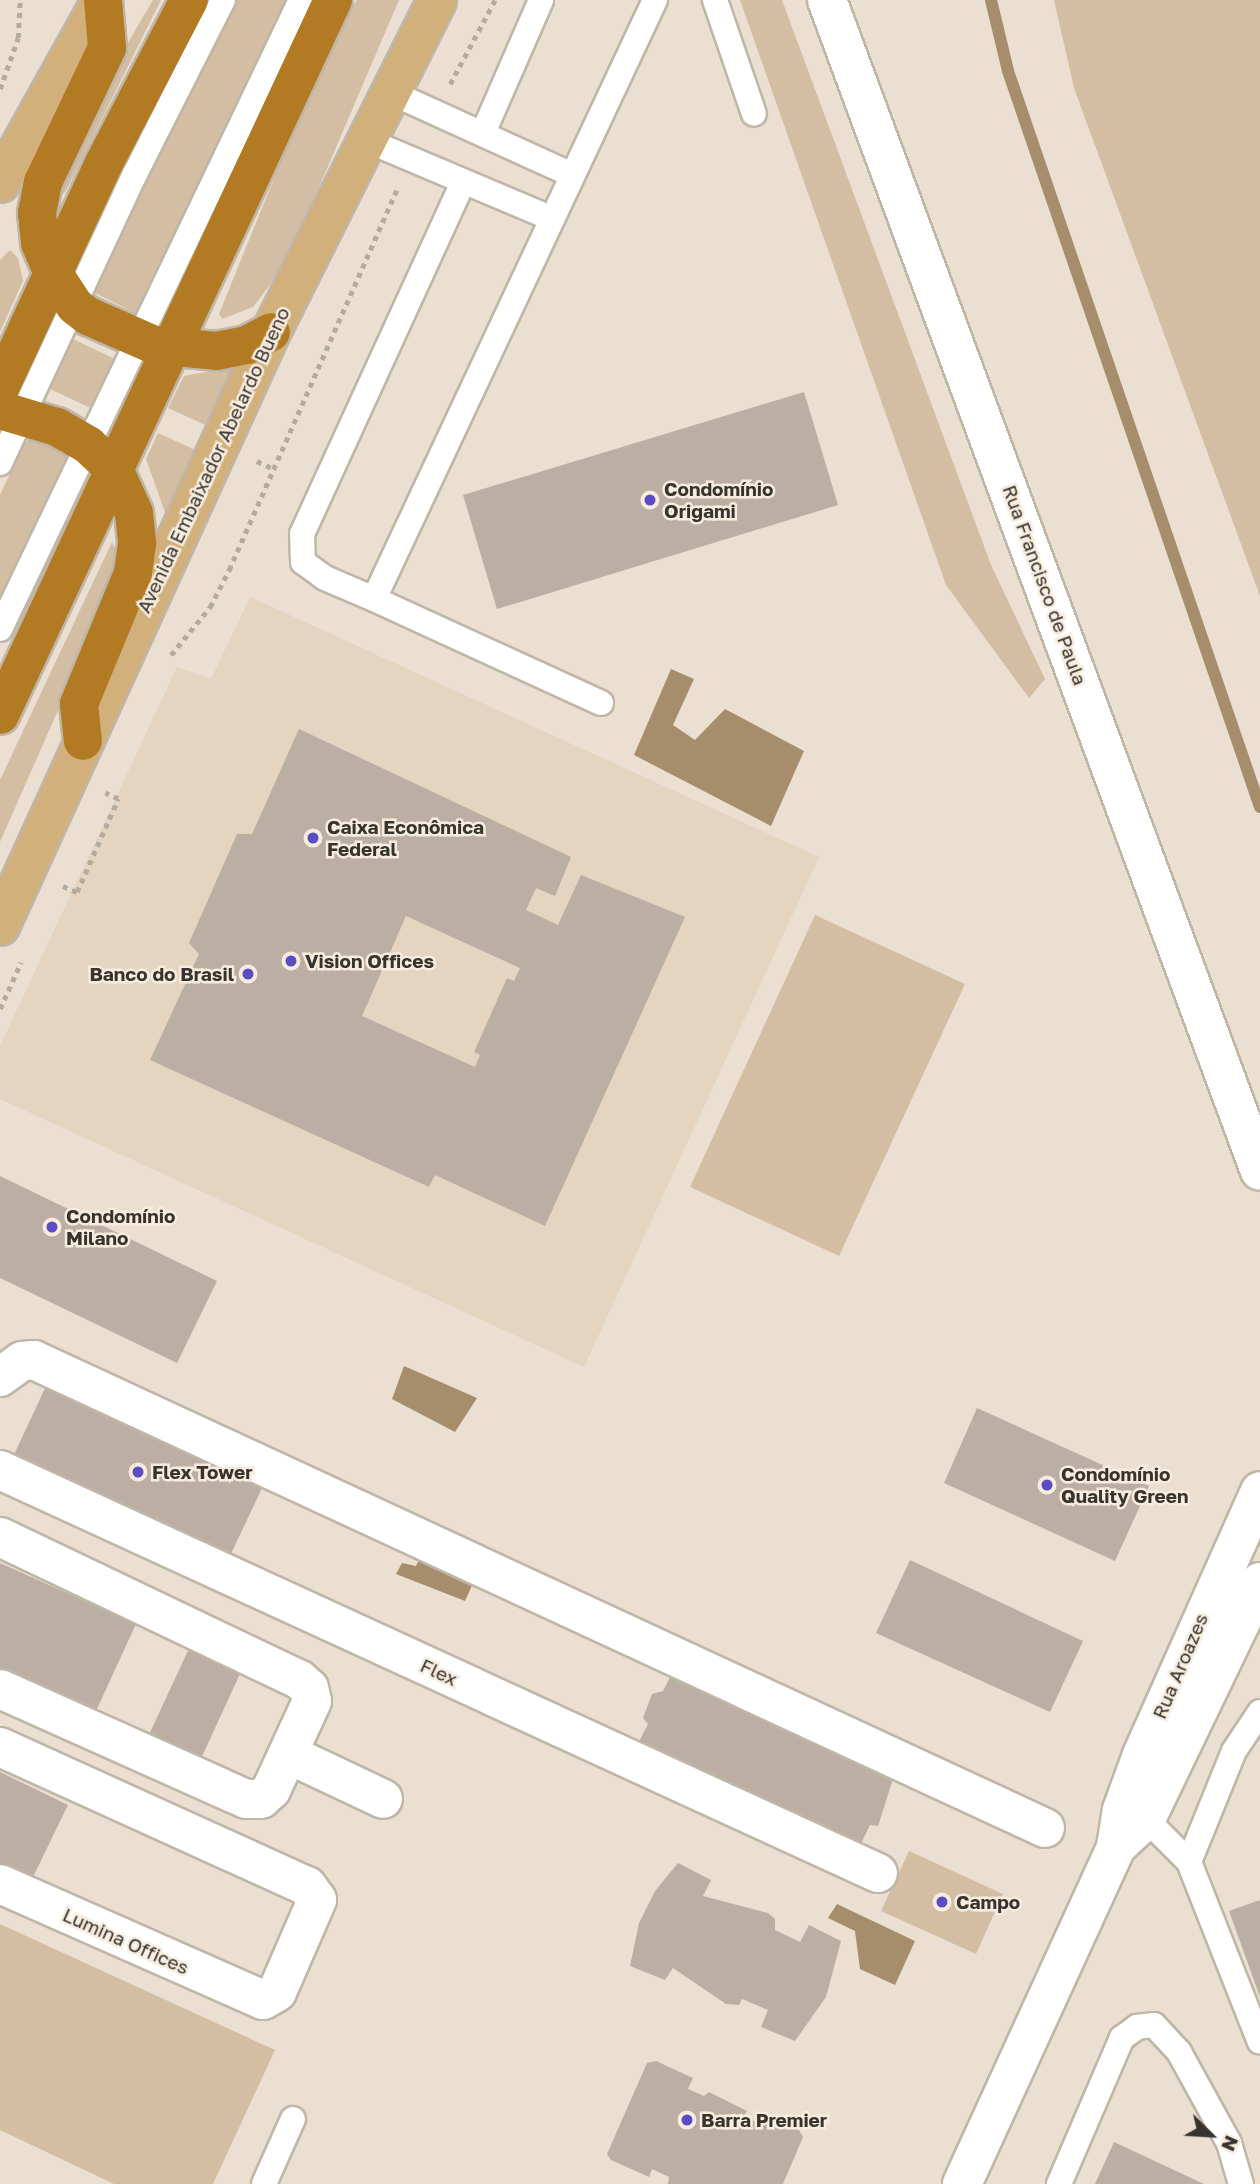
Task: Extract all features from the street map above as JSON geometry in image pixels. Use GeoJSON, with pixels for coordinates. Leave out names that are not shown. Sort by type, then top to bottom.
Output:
{"type":"FeatureCollection","features":[{"type":"Feature","properties":{"kind":"highway"},"geometry":{"type":"LineString","coordinates":[[102,0],[107,48],[43,182],[37,213],[40,243],[52,271],[75,306],[154,344],[227,349],[247,345],[271,332]]}},
{"type":"Feature","properties":{"kind":"highway"},"geometry":{"type":"LineString","coordinates":[[83,741],[79,704],[133,573],[137,544],[134,513],[101,457],[8,404],[52,271],[189,0]]}},
{"type":"Feature","properties":{"kind":"highway"},"geometry":{"type":"LineString","coordinates":[[0,715],[101,457],[154,344],[334,0]]}},
{"type":"Feature","properties":{"kind":"main road"},"geometry":{"type":"LineString","coordinates":[[0,183],[102,0]]}},
{"type":"Feature","properties":{"kind":"main road","name":"Avenida Embaixador Abelardo Bueno"},"geometry":{"type":"LineString","coordinates":[[0,926],[271,332],[437,0]]}},
{"type":"Feature","properties":{"kind":"street","name":"Rua Francisco de Paula"},"geometry":{"type":"LineString","coordinates":[[827,0],[1260,1171]]}},
{"type":"Feature","properties":{"kind":"street"},"geometry":{"type":"LineString","coordinates":[[0,1377],[22,1361],[34,1360],[1045,1828]]}},
{"type":"Feature","properties":{"kind":"street","name":"Flex"},"geometry":{"type":"LineString","coordinates":[[0,1470],[878,1873]]}},
{"type":"Feature","properties":{"kind":"street","name":"Rua Aroazes"},"geometry":{"type":"LineString","coordinates":[[962,2184],[1115,1847],[1122,1810],[1142,1755],[1260,1491]]}},
{"type":"Feature","properties":{"kind":"street"},"geometry":{"type":"LineString","coordinates":[[0,1537],[300,1680],[309,1688],[312,1701],[271,1790],[261,1799],[246,1799],[0,1689]]}},
{"type":"Feature","properties":{"kind":"street","name":"Rua Aroazes"},"geometry":{"type":"LineString","coordinates":[[1115,1847],[1146,1819],[1260,1582]]}},
{"type":"Feature","properties":{"kind":"street","name":"Lumina Offices"},"geometry":{"type":"LineString","coordinates":[[0,1747],[313,1889],[316,1906],[277,1992],[263,2000],[253,1999],[0,1884]]}},
{"type":"Feature","properties":{"kind":"street"},"geometry":{"type":"LineString","coordinates":[[288,1754],[383,1799]]}},
{"type":"Feature","properties":{"kind":"lane"},"geometry":{"type":"LineString","coordinates":[[0,463],[8,404],[75,306],[134,176],[223,0]]}},
{"type":"Feature","properties":{"kind":"lane"},"geometry":{"type":"LineString","coordinates":[[154,344],[301,0]]}},
{"type":"Feature","properties":{"kind":"lane"},"geometry":{"type":"LineString","coordinates":[[483,133],[541,0]]}},
{"type":"Feature","properties":{"kind":"lane"},"geometry":{"type":"LineString","coordinates":[[374,600],[551,218],[656,0]]}},
{"type":"Feature","properties":{"kind":"lane"},"geometry":{"type":"LineString","coordinates":[[715,0],[754,114]]}},
{"type":"Feature","properties":{"kind":"lane"},"geometry":{"type":"LineString","coordinates":[[390,92],[572,174]]}},
{"type":"Feature","properties":{"kind":"lane"},"geometry":{"type":"LineString","coordinates":[[366,140],[551,218]]}},
{"type":"Feature","properties":{"kind":"lane"},"geometry":{"type":"LineString","coordinates":[[463,182],[302,534],[299,551],[303,562],[325,578],[601,703]]}},
{"type":"Feature","properties":{"kind":"lane"},"geometry":{"type":"LineString","coordinates":[[0,629],[101,457]]}},
{"type":"Feature","properties":{"kind":"lane"},"geometry":{"type":"LineString","coordinates":[[1189,1862],[1234,1751],[1260,1712]]}},
{"type":"Feature","properties":{"kind":"lane"},"geometry":{"type":"LineString","coordinates":[[1146,1819],[1189,1862],[1260,2042]]}},
{"type":"Feature","properties":{"kind":"lane"},"geometry":{"type":"LineString","coordinates":[[1059,2184],[1122,2038],[1137,2027],[1154,2025],[1179,2052],[1217,2120],[1241,2184]]}},
{"type":"Feature","properties":{"kind":"lane"},"geometry":{"type":"LineString","coordinates":[[264,2184],[293,2119]]}},
{"type":"Feature","properties":{"kind":"path"},"geometry":{"type":"LineString","coordinates":[[0,89],[18,38],[20,0]]}},
{"type":"Feature","properties":{"kind":"path"},"geometry":{"type":"LineString","coordinates":[[435,111],[495,0]]}},
{"type":"Feature","properties":{"kind":"path"},"geometry":{"type":"LineString","coordinates":[[168,659],[210,607],[229,570],[410,158]]}},
{"type":"Feature","properties":{"kind":"path"},"geometry":{"type":"LineString","coordinates":[[57,884],[77,892],[118,799],[100,792],[106,780]]}},
{"type":"Feature","properties":{"kind":"path"},"geometry":{"type":"LineString","coordinates":[[0,1009],[23,959]]}},
{"type":"Feature","properties":{"kind":"shaded area"},"geometry":{"type":"Polygon","coordinates":[[[153,0],[161,0],[66,191],[59,198],[57,193],[93,102],[153,0]]]}},
{"type":"Feature","properties":{"kind":"shaded area"},"geometry":{"type":"Polygon","coordinates":[[[237,0],[287,0],[139,315],[95,293],[183,101],[237,0]]]}},
{"type":"Feature","properties":{"kind":"shaded area"},"geometry":{"type":"Polygon","coordinates":[[[357,0],[399,0],[287,262],[253,307],[222,319],[219,314],[322,60],[357,0]]]}},
{"type":"Feature","properties":{"kind":"shaded area"},"geometry":{"type":"Polygon","coordinates":[[[740,0],[782,0],[991,565],[1045,679],[1029,698],[946,585],[740,0]]]}},
{"type":"Feature","properties":{"kind":"shaded area"},"geometry":{"type":"Polygon","coordinates":[[[1054,0],[1260,0],[1260,596],[1074,88],[1054,0]]]}},
{"type":"Feature","properties":{"kind":"shaded area"},"geometry":{"type":"Polygon","coordinates":[[[10,250],[18,258],[23,281],[0,332],[0,260],[10,250]]]}},
{"type":"Feature","properties":{"kind":"shaded area"},"geometry":{"type":"Polygon","coordinates":[[[73,339],[117,360],[95,410],[50,389],[73,339]]]}},
{"type":"Feature","properties":{"kind":"shaded area"},"geometry":{"type":"Polygon","coordinates":[[[233,367],[212,428],[168,408],[184,376],[233,367]]]}},
{"type":"Feature","properties":{"kind":"shaded area"},"geometry":{"type":"Polygon","coordinates":[[[158,433],[200,452],[167,518],[146,459],[158,433]]]}},
{"type":"Feature","properties":{"kind":"shaded area"},"geometry":{"type":"Polygon","coordinates":[[[32,437],[71,456],[0,620],[0,495],[23,445],[32,437]]]}},
{"type":"Feature","properties":{"kind":"shaded area"},"geometry":{"type":"Polygon","coordinates":[[[112,542],[116,550],[112,576],[99,617],[0,842],[0,780],[112,542]]]}},
{"type":"Feature","properties":{"kind":"shaded area"},"geometry":{"type":"Polygon","coordinates":[[[250,597],[819,857],[584,1367],[0,1099],[0,1046],[177,667],[211,679],[250,597]]]}},
{"type":"Feature","properties":{"kind":"shaded area"},"geometry":{"type":"Polygon","coordinates":[[[671,669],[694,679],[673,725],[695,740],[725,709],[804,751],[771,826],[634,755],[671,669]]]}},
{"type":"Feature","properties":{"kind":"shaded area"},"geometry":{"type":"Polygon","coordinates":[[[815,915],[965,984],[839,1256],[690,1187],[815,915]]]}},
{"type":"Feature","properties":{"kind":"shaded area"},"geometry":{"type":"Polygon","coordinates":[[[404,1366],[477,1398],[455,1432],[392,1399],[404,1366]]]}},
{"type":"Feature","properties":{"kind":"shaded area"},"geometry":{"type":"Polygon","coordinates":[[[422,1553],[475,1579],[465,1601],[396,1574],[402,1563],[416,1566],[422,1553]]]}},
{"type":"Feature","properties":{"kind":"shaded area","name":"Campo"},"geometry":{"type":"Polygon","coordinates":[[[909,1851],[1003,1894],[976,1954],[881,1911],[909,1851]]]}},
{"type":"Feature","properties":{"kind":"shaded area"},"geometry":{"type":"Polygon","coordinates":[[[837,1904],[915,1941],[895,1985],[860,1969],[855,1931],[828,1918],[837,1904]]]}},
{"type":"Feature","properties":{"kind":"shaded area"},"geometry":{"type":"Polygon","coordinates":[[[0,1924],[275,2050],[213,2184],[114,2184],[0,2130],[0,1924]]]}},
{"type":"Feature","properties":{"kind":"building","name":"Condomínio Origami"},"geometry":{"type":"Polygon","coordinates":[[[804,392],[838,505],[497,609],[463,495],[804,392]]]}},
{"type":"Feature","properties":{"kind":"building","name":"Vision Offices"},"geometry":{"type":"Polygon","coordinates":[[[299,729],[571,857],[555,896],[536,888],[526,910],[558,925],[581,875],[685,917],[545,1226],[435,1175],[429,1187],[150,1060],[199,954],[189,943],[237,834],[252,834],[299,729]],[[406,916],[362,1016],[475,1067],[480,1055],[474,1052],[507,978],[514,981],[520,968],[406,916]]]}},
{"type":"Feature","properties":{"kind":"building","name":"Condomínio Milano"},"geometry":{"type":"Polygon","coordinates":[[[0,1176],[217,1281],[177,1363],[0,1278],[0,1176]]]}},
{"type":"Feature","properties":{"kind":"building","name":"Flex Tower"},"geometry":{"type":"Polygon","coordinates":[[[47,1384],[264,1484],[228,1560],[12,1459],[47,1384]]]}},
{"type":"Feature","properties":{"kind":"building","name":"Condomínio Quality Green"},"geometry":{"type":"Polygon","coordinates":[[[977,1408],[1149,1486],[1115,1561],[944,1483],[977,1408]]]}},
{"type":"Feature","properties":{"kind":"building"},"geometry":{"type":"Polygon","coordinates":[[[910,1560],[1083,1641],[1050,1712],[876,1633],[910,1560]]]}},
{"type":"Feature","properties":{"kind":"building"},"geometry":{"type":"Polygon","coordinates":[[[0,1563],[136,1624],[96,1711],[0,1668],[0,1563]]]}},
{"type":"Feature","properties":{"kind":"building"},"geometry":{"type":"Polygon","coordinates":[[[192,1642],[244,1665],[199,1763],[147,1739],[192,1642]]]}},
{"type":"Feature","properties":{"kind":"building"},"geometry":{"type":"Polygon","coordinates":[[[676,1665],[897,1766],[878,1826],[870,1825],[856,1854],[822,1838],[827,1828],[633,1753],[648,1724],[643,1718],[652,1694],[663,1691],[676,1665]]]}},
{"type":"Feature","properties":{"kind":"building"},"geometry":{"type":"Polygon","coordinates":[[[0,1772],[68,1805],[32,1879],[0,1864],[0,1772]]]}},
{"type":"Feature","properties":{"kind":"building"},"geometry":{"type":"Polygon","coordinates":[[[678,1863],[711,1880],[703,1896],[768,1913],[775,1919],[775,1930],[800,1942],[809,1925],[841,1941],[826,1997],[795,2041],[761,2027],[768,2010],[742,1999],[739,2005],[726,2004],[673,1968],[665,1980],[630,1966],[639,1923],[655,1891],[678,1863]]]}},
{"type":"Feature","properties":{"kind":"building"},"geometry":{"type":"Polygon","coordinates":[[[1260,1900],[1260,1997],[1229,1911],[1260,1900]]]}},
{"type":"Feature","properties":{"kind":"building","name":"Barra Premier"},"geometry":{"type":"Polygon","coordinates":[[[656,2061],[693,2078],[688,2089],[704,2096],[709,2092],[747,2111],[744,2116],[760,2124],[765,2114],[799,2130],[803,2137],[783,2184],[668,2184],[669,2177],[652,2169],[649,2177],[611,2160],[607,2154],[647,2063],[656,2061]]]}},
{"type":"Feature","properties":{"kind":"building"},"geometry":{"type":"Polygon","coordinates":[[[1114,2142],[1204,2184],[1095,2184],[1114,2142]]]}},
{"type":"Feature","properties":{"kind":"waterway"},"geometry":{"type":"LineString","coordinates":[[991,0],[1008,71],[1260,807]]}},
{"type":"Feature","properties":{"kind":"place","name":"Condomínio Origami"},"geometry":{"type":"Point","coordinates":[650,500]}},
{"type":"Feature","properties":{"kind":"place","name":"Caixa Econômica Federal"},"geometry":{"type":"Point","coordinates":[313,838]}},
{"type":"Feature","properties":{"kind":"place","name":"Vision Offices"},"geometry":{"type":"Point","coordinates":[291,961]}},
{"type":"Feature","properties":{"kind":"place","name":"Banco do Brasil"},"geometry":{"type":"Point","coordinates":[248,974]}},
{"type":"Feature","properties":{"kind":"place","name":"Condomínio Milano"},"geometry":{"type":"Point","coordinates":[52,1227]}},
{"type":"Feature","properties":{"kind":"place","name":"Flex Tower"},"geometry":{"type":"Point","coordinates":[138,1472]}},
{"type":"Feature","properties":{"kind":"place","name":"Condomínio Quality Green"},"geometry":{"type":"Point","coordinates":[1047,1485]}},
{"type":"Feature","properties":{"kind":"place","name":"Campo"},"geometry":{"type":"Point","coordinates":[942,1902]}},
{"type":"Feature","properties":{"kind":"place","name":"Barra Premier"},"geometry":{"type":"Point","coordinates":[687,2120]}}]}
